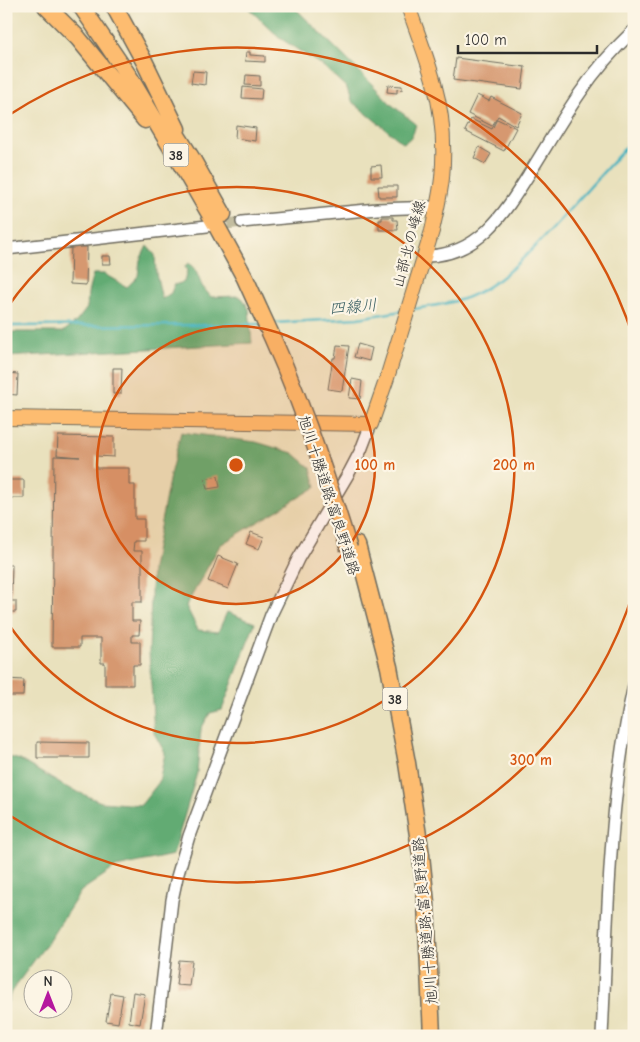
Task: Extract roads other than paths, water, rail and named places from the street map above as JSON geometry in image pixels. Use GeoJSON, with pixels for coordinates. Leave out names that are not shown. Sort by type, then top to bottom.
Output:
{"type":"FeatureCollection","features":[{"type":"Feature","properties":{"kind":"highway","name":"38"},"geometry":{"type":"LineString","coordinates":[[46,6],[78,38],[186,162]]}},
{"type":"Feature","properties":{"kind":"highway","name":"旭川十勝道路;富良野道路"},"geometry":{"type":"LineString","coordinates":[[81,6],[225,218],[253,273],[265,311],[303,390],[326,452],[389,668],[407,763],[432,1036]]}},
{"type":"Feature","properties":{"kind":"highway","name":"旭川十勝道路;富良野道路"},"geometry":{"type":"LineString","coordinates":[[93,6],[139,74],[186,162]]}},
{"type":"Feature","properties":{"kind":"highway"},"geometry":{"type":"LineString","coordinates":[[114,6],[144,61],[186,162]]}},
{"type":"Feature","properties":{"kind":"highway","name":"旭川十勝道路;富良野道路"},"geometry":{"type":"LineString","coordinates":[[421,903],[421,1036]]}},
{"type":"Feature","properties":{"kind":"main road","name":"山部北の峰線"},"geometry":{"type":"LineString","coordinates":[[371,424],[425,256],[442,177],[443,151],[439,109],[434,84],[408,6]]}},
{"type":"Feature","properties":{"kind":"main road"},"geometry":{"type":"LineString","coordinates":[[6,418],[371,424]]}},
{"type":"Feature","properties":{"kind":"street"},"geometry":{"type":"LineString","coordinates":[[425,256],[438,256],[460,250],[478,239],[497,221],[514,198],[580,93],[606,59],[634,30]]}},
{"type":"Feature","properties":{"kind":"street"},"geometry":{"type":"LineString","coordinates":[[242,222],[377,209],[437,207]]}},
{"type":"Feature","properties":{"kind":"street"},"geometry":{"type":"LineString","coordinates":[[6,249],[207,226]]}},
{"type":"Feature","properties":{"kind":"street"},"geometry":{"type":"LineString","coordinates":[[156,1036],[172,900],[189,836],[275,607],[298,559],[350,471],[371,424]]}},
{"type":"Feature","properties":{"kind":"street"},"geometry":{"type":"LineString","coordinates":[[602,1036],[616,794],[625,730],[634,685]]}},
{"type":"Feature","properties":{"kind":"waterway","name":"四線川"},"geometry":{"type":"LineString","coordinates":[[414,309],[463,299],[502,277],[537,245],[634,138]]}},
{"type":"Feature","properties":{"kind":"waterway","name":"四線川"},"geometry":{"type":"LineString","coordinates":[[273,323],[358,318],[402,311]]}},
{"type":"Feature","properties":{"kind":"waterway","name":"四線川"},"geometry":{"type":"LineString","coordinates":[[6,326],[260,324]]}},
{"type":"Feature","properties":{"kind":"tunnel"},"geometry":{"type":"LineString","coordinates":[[211,226],[242,222]]}}]}
